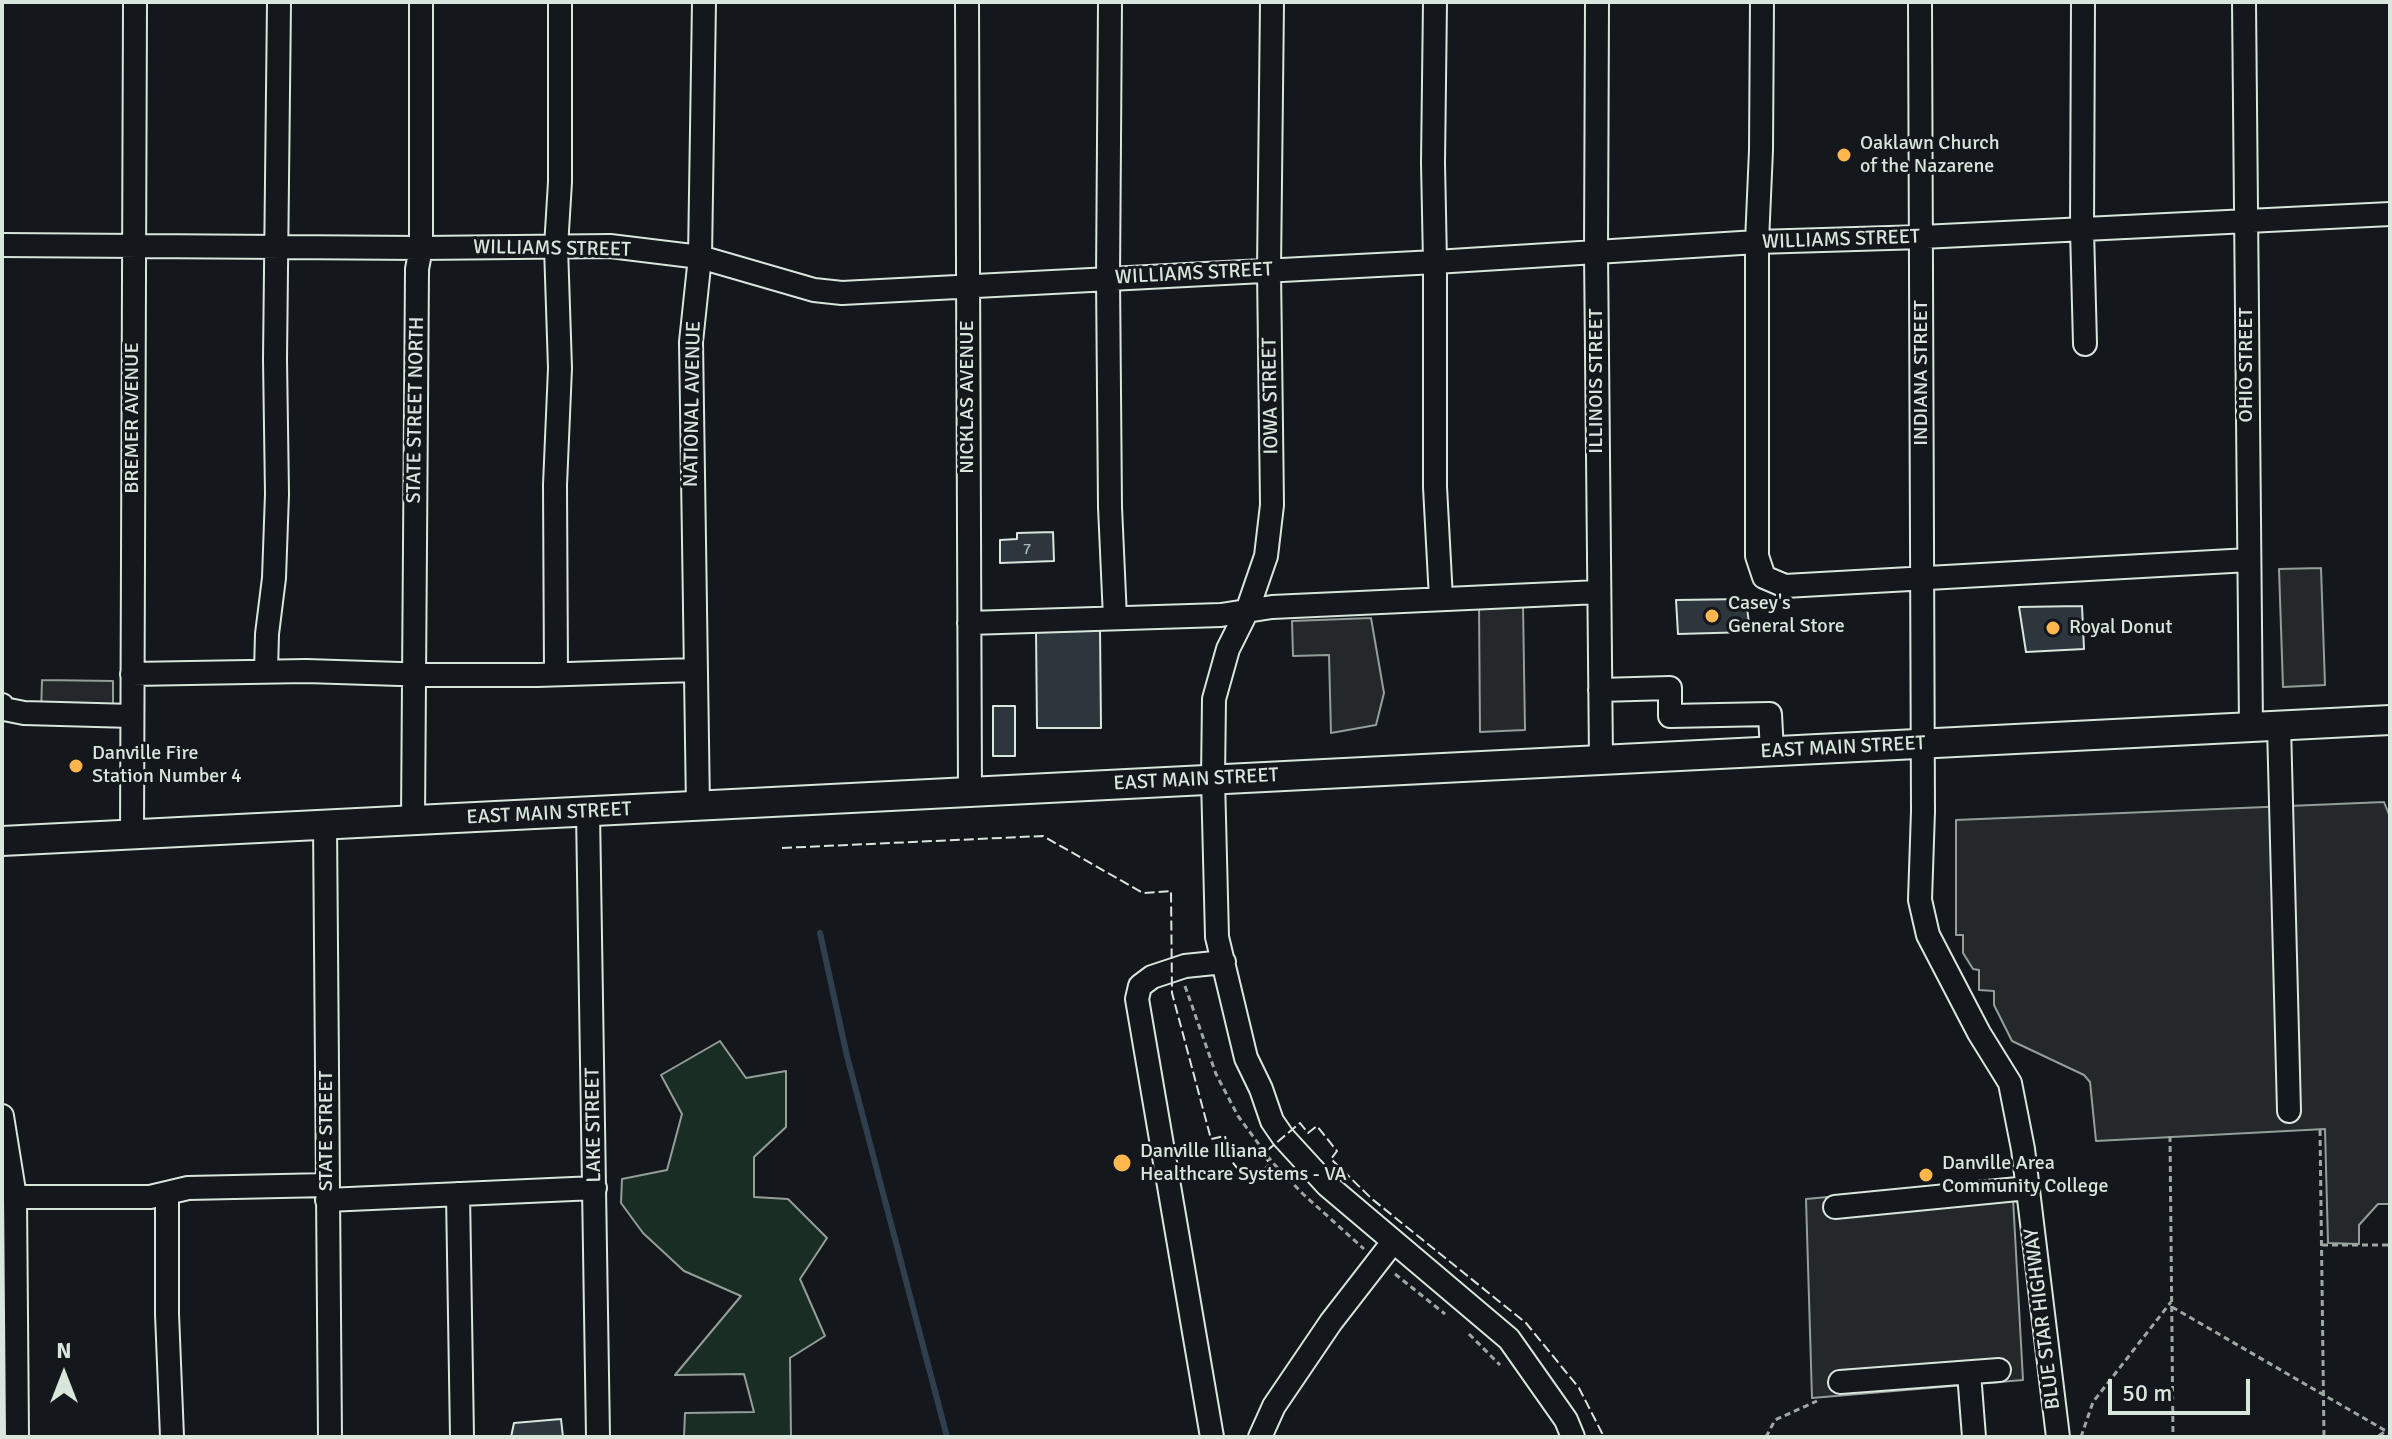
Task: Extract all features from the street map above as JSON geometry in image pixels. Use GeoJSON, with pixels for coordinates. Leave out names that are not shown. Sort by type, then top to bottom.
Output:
{"type":"FeatureCollection","features":[{"type":"Feature","properties":{"kind":"main road","name":"EAST MAIN STREET"},"geometry":{"type":"LineString","coordinates":[[2,841],[2390,720]]}},
{"type":"Feature","properties":{"kind":"street","name":"BREMER AVENUE"},"geometry":{"type":"LineString","coordinates":[[132,833],[135,2]]}},
{"type":"Feature","properties":{"kind":"street"},"geometry":{"type":"LineString","coordinates":[[266,671],[277,494],[279,2]]}},
{"type":"Feature","properties":{"kind":"street","name":"STATE STREET NORTH"},"geometry":{"type":"LineString","coordinates":[[413,819],[417,269],[421,248],[421,2]]}},
{"type":"Feature","properties":{"kind":"street"},"geometry":{"type":"LineString","coordinates":[[556,674],[555,485],[560,368],[556,247],[560,182],[560,2]]}},
{"type":"Feature","properties":{"kind":"street","name":"NATIONAL AVENUE"},"geometry":{"type":"LineString","coordinates":[[698,807],[691,342],[700,257],[704,2]]}},
{"type":"Feature","properties":{"kind":"street","name":"NICKLAS AVENUE"},"geometry":{"type":"LineString","coordinates":[[967,2],[970,791]]}},
{"type":"Feature","properties":{"kind":"street"},"geometry":{"type":"LineString","coordinates":[[1110,2],[1108,278],[1110,507],[1115,618]]}},
{"type":"Feature","properties":{"kind":"street","name":"IOWA STREET"},"geometry":{"type":"LineString","coordinates":[[1272,2],[1269,270],[1272,505],[1266,556],[1247,611],[1228,649],[1214,699],[1217,937],[1246,1058],[1272,1121],[1283,1137],[1327,1185],[1509,1339],[1566,1420],[1573,1437]]}},
{"type":"Feature","properties":{"kind":"street"},"geometry":{"type":"LineString","coordinates":[[1435,2],[1435,487],[1441,599]]}},
{"type":"Feature","properties":{"kind":"street","name":"ILLINOIS STREET"},"geometry":{"type":"LineString","coordinates":[[1597,2],[1601,760]]}},
{"type":"Feature","properties":{"kind":"street"},"geometry":{"type":"LineString","coordinates":[[1762,2],[1757,242],[1757,556],[1764,577],[1785,586],[2249,560]]}},
{"type":"Feature","properties":{"kind":"street","name":"INDIANA STREET"},"geometry":{"type":"LineString","coordinates":[[1920,2],[1923,744]]}},
{"type":"Feature","properties":{"kind":"street"},"geometry":{"type":"LineString","coordinates":[[2083,2],[2085,344]]}},
{"type":"Feature","properties":{"kind":"street","name":"OHIO STREET"},"geometry":{"type":"LineString","coordinates":[[2244,2],[2251,727]]}},
{"type":"Feature","properties":{"kind":"street","name":"WILLIAMS STREET"},"geometry":{"type":"LineString","coordinates":[[2,245],[610,246],[700,257],[814,290],[842,293],[1757,242],[2390,214]]}},
{"type":"Feature","properties":{"kind":"street"},"geometry":{"type":"LineString","coordinates":[[969,623],[1221,615],[1272,607],[1599,592]]}},
{"type":"Feature","properties":{"kind":"street"},"geometry":{"type":"LineString","coordinates":[[132,674],[266,671],[413,675],[556,674],[694,670]]}},
{"type":"Feature","properties":{"kind":"street"},"geometry":{"type":"LineString","coordinates":[[1600,690],[1670,688],[1670,716],[1770,714],[1772,752]]}},
{"type":"Feature","properties":{"kind":"street"},"geometry":{"type":"LineString","coordinates":[[2,705],[4,709],[24,713],[132,716]]}},
{"type":"Feature","properties":{"kind":"street"},"geometry":{"type":"LineString","coordinates":[[2279,726],[2289,1111]]}},
{"type":"Feature","properties":{"kind":"street","name":"BLUE STAR HIGHWAY"},"geometry":{"type":"LineString","coordinates":[[1923,744],[1920,900],[1928,935],[1979,1033],[2010,1083],[2023,1149],[2058,1437]]}},
{"type":"Feature","properties":{"kind":"street","name":"LAKE STREET"},"geometry":{"type":"LineString","coordinates":[[588,812],[598,1437]]}},
{"type":"Feature","properties":{"kind":"street","name":"STATE STREET"},"geometry":{"type":"LineString","coordinates":[[325,824],[330,1437]]}},
{"type":"Feature","properties":{"kind":"street"},"geometry":{"type":"LineString","coordinates":[[1212,1437],[1137,999],[1140,986],[1152,977],[1185,966],[1224,962]]}},
{"type":"Feature","properties":{"kind":"street"},"geometry":{"type":"LineString","coordinates":[[2,1116],[15,1197],[17,1437]]}},
{"type":"Feature","properties":{"kind":"street"},"geometry":{"type":"LineString","coordinates":[[15,1197],[150,1197],[188,1188],[458,1194],[595,1188]]}},
{"type":"Feature","properties":{"kind":"street"},"geometry":{"type":"LineString","coordinates":[[1835,1207],[2028,1188]]}},
{"type":"Feature","properties":{"kind":"street"},"geometry":{"type":"LineString","coordinates":[[167,1193],[167,1314],[172,1437]]}},
{"type":"Feature","properties":{"kind":"street"},"geometry":{"type":"LineString","coordinates":[[458,1194],[462,1437]]}},
{"type":"Feature","properties":{"kind":"street"},"geometry":{"type":"LineString","coordinates":[[1260,1437],[1274,1406],[1331,1322],[1393,1242]]}},
{"type":"Feature","properties":{"kind":"street"},"geometry":{"type":"LineString","coordinates":[[1840,1382],[1999,1370]]}},
{"type":"Feature","properties":{"kind":"street"},"geometry":{"type":"LineString","coordinates":[[1969,1373],[1974,1437]]}},
{"type":"Feature","properties":{"kind":"path"},"geometry":{"type":"LineString","coordinates":[[2320,1130],[2324,1437]]}},
{"type":"Feature","properties":{"kind":"path"},"geometry":{"type":"LineString","coordinates":[[2170,1136],[2173,1437]]}},
{"type":"Feature","properties":{"kind":"path"},"geometry":{"type":"LineString","coordinates":[[2322,1245],[2390,1245]]}},
{"type":"Feature","properties":{"kind":"path"},"geometry":{"type":"LineString","coordinates":[[2081,1437],[2093,1402],[2172,1301]]}},
{"type":"Feature","properties":{"kind":"path"},"geometry":{"type":"LineString","coordinates":[[2172,1307],[2386,1431],[2377,1437]]}},
{"type":"Feature","properties":{"kind":"path"},"geometry":{"type":"LineString","coordinates":[[1766,1437],[1775,1420],[1817,1401]]}},
{"type":"Feature","properties":{"kind":"green space"},"geometry":{"type":"Polygon","coordinates":[[[720,1041],[746,1078],[786,1071],[786,1127],[754,1157],[754,1197],[788,1199],[827,1238],[800,1279],[825,1336],[790,1358],[791,1437],[684,1437],[685,1413],[754,1412],[744,1374],[675,1375],[741,1296],[684,1271],[643,1233],[621,1203],[622,1179],[667,1170],[682,1114],[661,1075],[720,1041]]]}},
{"type":"Feature","properties":{"kind":"shaded area"},"geometry":{"type":"Polygon","coordinates":[[[2321,568],[2325,685],[2283,687],[2279,569],[2321,568]]]}},
{"type":"Feature","properties":{"kind":"shaded area"},"geometry":{"type":"Polygon","coordinates":[[[1523,605],[1525,730],[1480,732],[1479,606],[1523,605]]]}},
{"type":"Feature","properties":{"kind":"shaded area"},"geometry":{"type":"Polygon","coordinates":[[[1371,618],[1384,693],[1376,725],[1331,733],[1329,655],[1293,656],[1292,621],[1371,618]]]}},
{"type":"Feature","properties":{"kind":"shaded area"},"geometry":{"type":"Polygon","coordinates":[[[42,680],[113,681],[113,715],[41,714],[42,680]]]}},
{"type":"Feature","properties":{"kind":"shaded area"},"geometry":{"type":"Polygon","coordinates":[[[2384,802],[2390,817],[2390,1204],[2378,1204],[2359,1225],[2359,1244],[2328,1243],[2325,1129],[2096,1141],[2090,1082],[2084,1075],[2012,1041],[1994,1005],[1994,991],[1979,990],[1979,970],[1973,969],[1963,953],[1963,935],[1956,935],[1956,820],[2384,802]]]}},
{"type":"Feature","properties":{"kind":"shaded area"},"geometry":{"type":"Polygon","coordinates":[[[2012,1180],[2023,1380],[1812,1398],[1806,1199],[2012,1180]]]}},
{"type":"Feature","properties":{"kind":"building"},"geometry":{"type":"Polygon","coordinates":[[[1053,532],[1054,561],[1000,563],[1000,540],[1017,539],[1017,533],[1053,532]]]}},
{"type":"Feature","properties":{"kind":"building","name":"Casey's General Store"},"geometry":{"type":"Polygon","coordinates":[[[1746,599],[1750,632],[1678,634],[1676,600],[1746,599]]]}},
{"type":"Feature","properties":{"kind":"building","name":"Royal Donut"},"geometry":{"type":"Polygon","coordinates":[[[2082,606],[2084,649],[2026,652],[2019,607],[2082,606]]]}},
{"type":"Feature","properties":{"kind":"building"},"geometry":{"type":"Polygon","coordinates":[[[1036,629],[1100,629],[1101,728],[1037,728],[1036,629]]]}},
{"type":"Feature","properties":{"kind":"building"},"geometry":{"type":"Polygon","coordinates":[[[993,706],[1015,706],[1015,756],[993,756],[993,706]]]}},
{"type":"Feature","properties":{"kind":"building"},"geometry":{"type":"Polygon","coordinates":[[[561,1419],[563,1437],[511,1437],[514,1423],[561,1419]]]}},
{"type":"Feature","properties":{"kind":"waterway"},"geometry":{"type":"LineString","coordinates":[[820,933],[847,1056],[947,1437]]}},
{"type":"Feature","properties":{"kind":"fence"},"geometry":{"type":"LineString","coordinates":[[782,848],[1043,836],[1143,893],[1171,891],[1172,993],[1211,1139],[1225,1136],[1230,1159],[1248,1182],[1270,1164],[1263,1154],[1300,1123],[1308,1133],[1317,1126],[1337,1151],[1331,1159],[1372,1199],[1526,1323],[1579,1388],[1604,1437]]}},
{"type":"Feature","properties":{"kind":"place","name":"Oaklawn Church of the Nazarene"},"geometry":{"type":"Point","coordinates":[1844,155]}},
{"type":"Feature","properties":{"kind":"place","name":"Casey's General Store"},"geometry":{"type":"Point","coordinates":[1712,616]}},
{"type":"Feature","properties":{"kind":"place","name":"Royal Donut"},"geometry":{"type":"Point","coordinates":[2053,628]}},
{"type":"Feature","properties":{"kind":"place","name":"Danville Fire Station Number 4"},"geometry":{"type":"Point","coordinates":[76,766]}},
{"type":"Feature","properties":{"kind":"place","name":"Danville Illiana Healthcare Systems - VA"},"geometry":{"type":"Point","coordinates":[1122,1163]}},
{"type":"Feature","properties":{"kind":"place","name":"Danville Area Community College"},"geometry":{"type":"Point","coordinates":[1926,1175]}}]}
